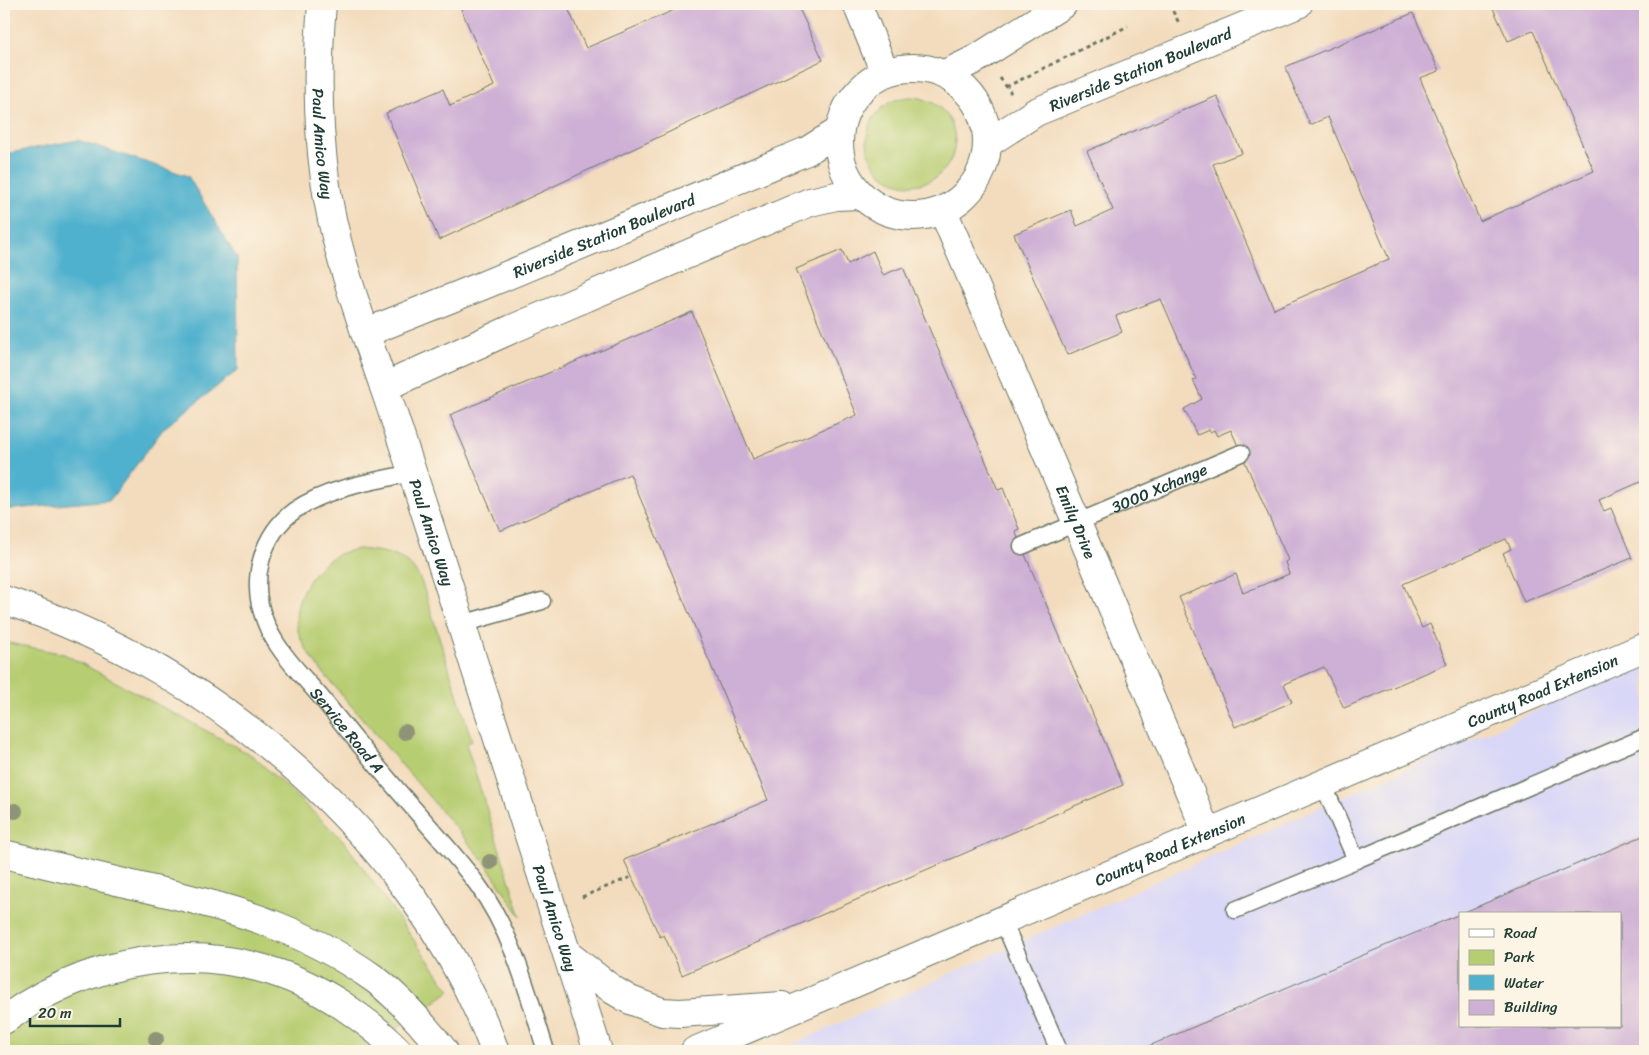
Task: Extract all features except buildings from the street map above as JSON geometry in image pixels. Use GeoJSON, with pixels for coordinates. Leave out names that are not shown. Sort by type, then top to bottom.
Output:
{"type":"FeatureCollection","features":[{"type":"Feature","properties":{"kind":"main road","name":"Paul Amico Way"},"geometry":{"type":"LineString","coordinates":[[322,4],[318,87],[320,133],[325,180],[334,226],[365,333],[462,624],[598,1051]]}},
{"type":"Feature","properties":{"kind":"main road"},"geometry":{"type":"LineString","coordinates":[[857,4],[885,73]]}},
{"type":"Feature","properties":{"kind":"main road"},"geometry":{"type":"LineString","coordinates":[[946,74],[976,59],[1063,4]]}},
{"type":"Feature","properties":{"kind":"main road","name":"Riverside Station Boulevard"},"geometry":{"type":"LineString","coordinates":[[988,142],[1036,112],[1298,4]]}},
{"type":"Feature","properties":{"kind":"main road"},"geometry":{"type":"LineString","coordinates":[[914,68],[946,74],[970,93],[978,106],[985,125],[988,142],[987,157],[977,182],[968,194],[942,211],[929,215],[902,215],[887,211],[860,196],[849,181],[839,149],[839,131],[843,116],[850,102],[859,90],[885,73],[899,69],[914,68]]}},
{"type":"Feature","properties":{"kind":"main road","name":"Riverside Station Boulevard"},"geometry":{"type":"LineString","coordinates":[[365,333],[807,151],[839,131]]}},
{"type":"Feature","properties":{"kind":"main road"},"geometry":{"type":"LineString","coordinates":[[384,387],[810,202],[836,196],[860,196]]}},
{"type":"Feature","properties":{"kind":"main road","name":"Emily Drive"},"geometry":{"type":"LineString","coordinates":[[942,211],[1077,523],[1207,833]]}},
{"type":"Feature","properties":{"kind":"main road"},"geometry":{"type":"LineString","coordinates":[[4,600],[67,622],[125,650],[208,700],[270,746],[350,822],[400,882],[452,958],[470,993],[495,1051]]}},
{"type":"Feature","properties":{"kind":"main road","name":"County Road Extension"},"geometry":{"type":"LineString","coordinates":[[695,1051],[1645,647]]}},
{"type":"Feature","properties":{"kind":"main road"},"geometry":{"type":"LineString","coordinates":[[4,854],[204,902],[273,924],[323,947],[377,981],[403,1004],[444,1051]]}},
{"type":"Feature","properties":{"kind":"main road"},"geometry":{"type":"LineString","coordinates":[[567,954],[613,990],[630,1000],[662,1012],[680,1013],[800,1005]]}},
{"type":"Feature","properties":{"kind":"main road"},"geometry":{"type":"LineString","coordinates":[[14,1013],[64,985],[105,970],[149,960],[186,957],[223,960],[253,965],[277,972],[316,989],[374,1028],[398,1051]]}},
{"type":"Feature","properties":{"kind":"lane","name":"3000 Xchange"},"geometry":{"type":"LineString","coordinates":[[1022,546],[1241,453]]}},
{"type":"Feature","properties":{"kind":"lane","name":"Service Road A"},"geometry":{"type":"LineString","coordinates":[[412,473],[355,485],[326,495],[309,502],[283,520],[266,544],[260,560],[259,593],[261,608],[265,621],[284,653],[460,863],[491,904],[512,950],[546,1051]]}},
{"type":"Feature","properties":{"kind":"lane"},"geometry":{"type":"LineString","coordinates":[[462,624],[542,601]]}},
{"type":"Feature","properties":{"kind":"lane"},"geometry":{"type":"LineString","coordinates":[[1235,910],[1645,737]]}},
{"type":"Feature","properties":{"kind":"lane"},"geometry":{"type":"LineString","coordinates":[[1322,784],[1356,860]]}},
{"type":"Feature","properties":{"kind":"lane"},"geometry":{"type":"LineString","coordinates":[[1003,920],[1057,1046]]}},
{"type":"Feature","properties":{"kind":"path"},"geometry":{"type":"LineString","coordinates":[[1168,4],[1178,23]]}},
{"type":"Feature","properties":{"kind":"path"},"geometry":{"type":"LineString","coordinates":[[1006,87],[1128,26]]}},
{"type":"Feature","properties":{"kind":"path"},"geometry":{"type":"LineString","coordinates":[[998,73],[1016,99]]}},
{"type":"Feature","properties":{"kind":"path"},"geometry":{"type":"LineString","coordinates":[[582,898],[631,877]]}},
{"type":"Feature","properties":{"kind":"shaded area"},"geometry":{"type":"Polygon","coordinates":[[[1645,662],[1645,1051],[778,1051],[1645,662]]]}},
{"type":"Feature","properties":{"kind":"green space"},"geometry":{"type":"Polygon","coordinates":[[[1184,4],[1217,4],[1194,11],[1184,4]]]}},
{"type":"Feature","properties":{"kind":"green space"},"geometry":{"type":"Polygon","coordinates":[[[911,97],[928,101],[942,110],[951,124],[955,141],[951,158],[942,172],[928,181],[911,185],[894,181],[880,172],[871,158],[867,141],[871,124],[880,110],[894,101],[911,97]]]}},
{"type":"Feature","properties":{"kind":"green space"},"geometry":{"type":"Polygon","coordinates":[[[358,549],[386,553],[405,561],[417,574],[422,583],[472,741],[466,744],[521,917],[484,861],[319,668],[302,641],[296,620],[297,609],[304,588],[318,569],[326,562],[335,556],[358,549]]]}},
{"type":"Feature","properties":{"kind":"green space"},"geometry":{"type":"Polygon","coordinates":[[[4,642],[64,654],[253,756],[343,840],[450,991],[366,1051],[4,1051],[4,642]]]}},
{"type":"Feature","properties":{"kind":"water"},"geometry":{"type":"Polygon","coordinates":[[[78,140],[188,176],[237,258],[238,370],[164,428],[110,500],[4,510],[4,154],[78,140]]]}}]}
